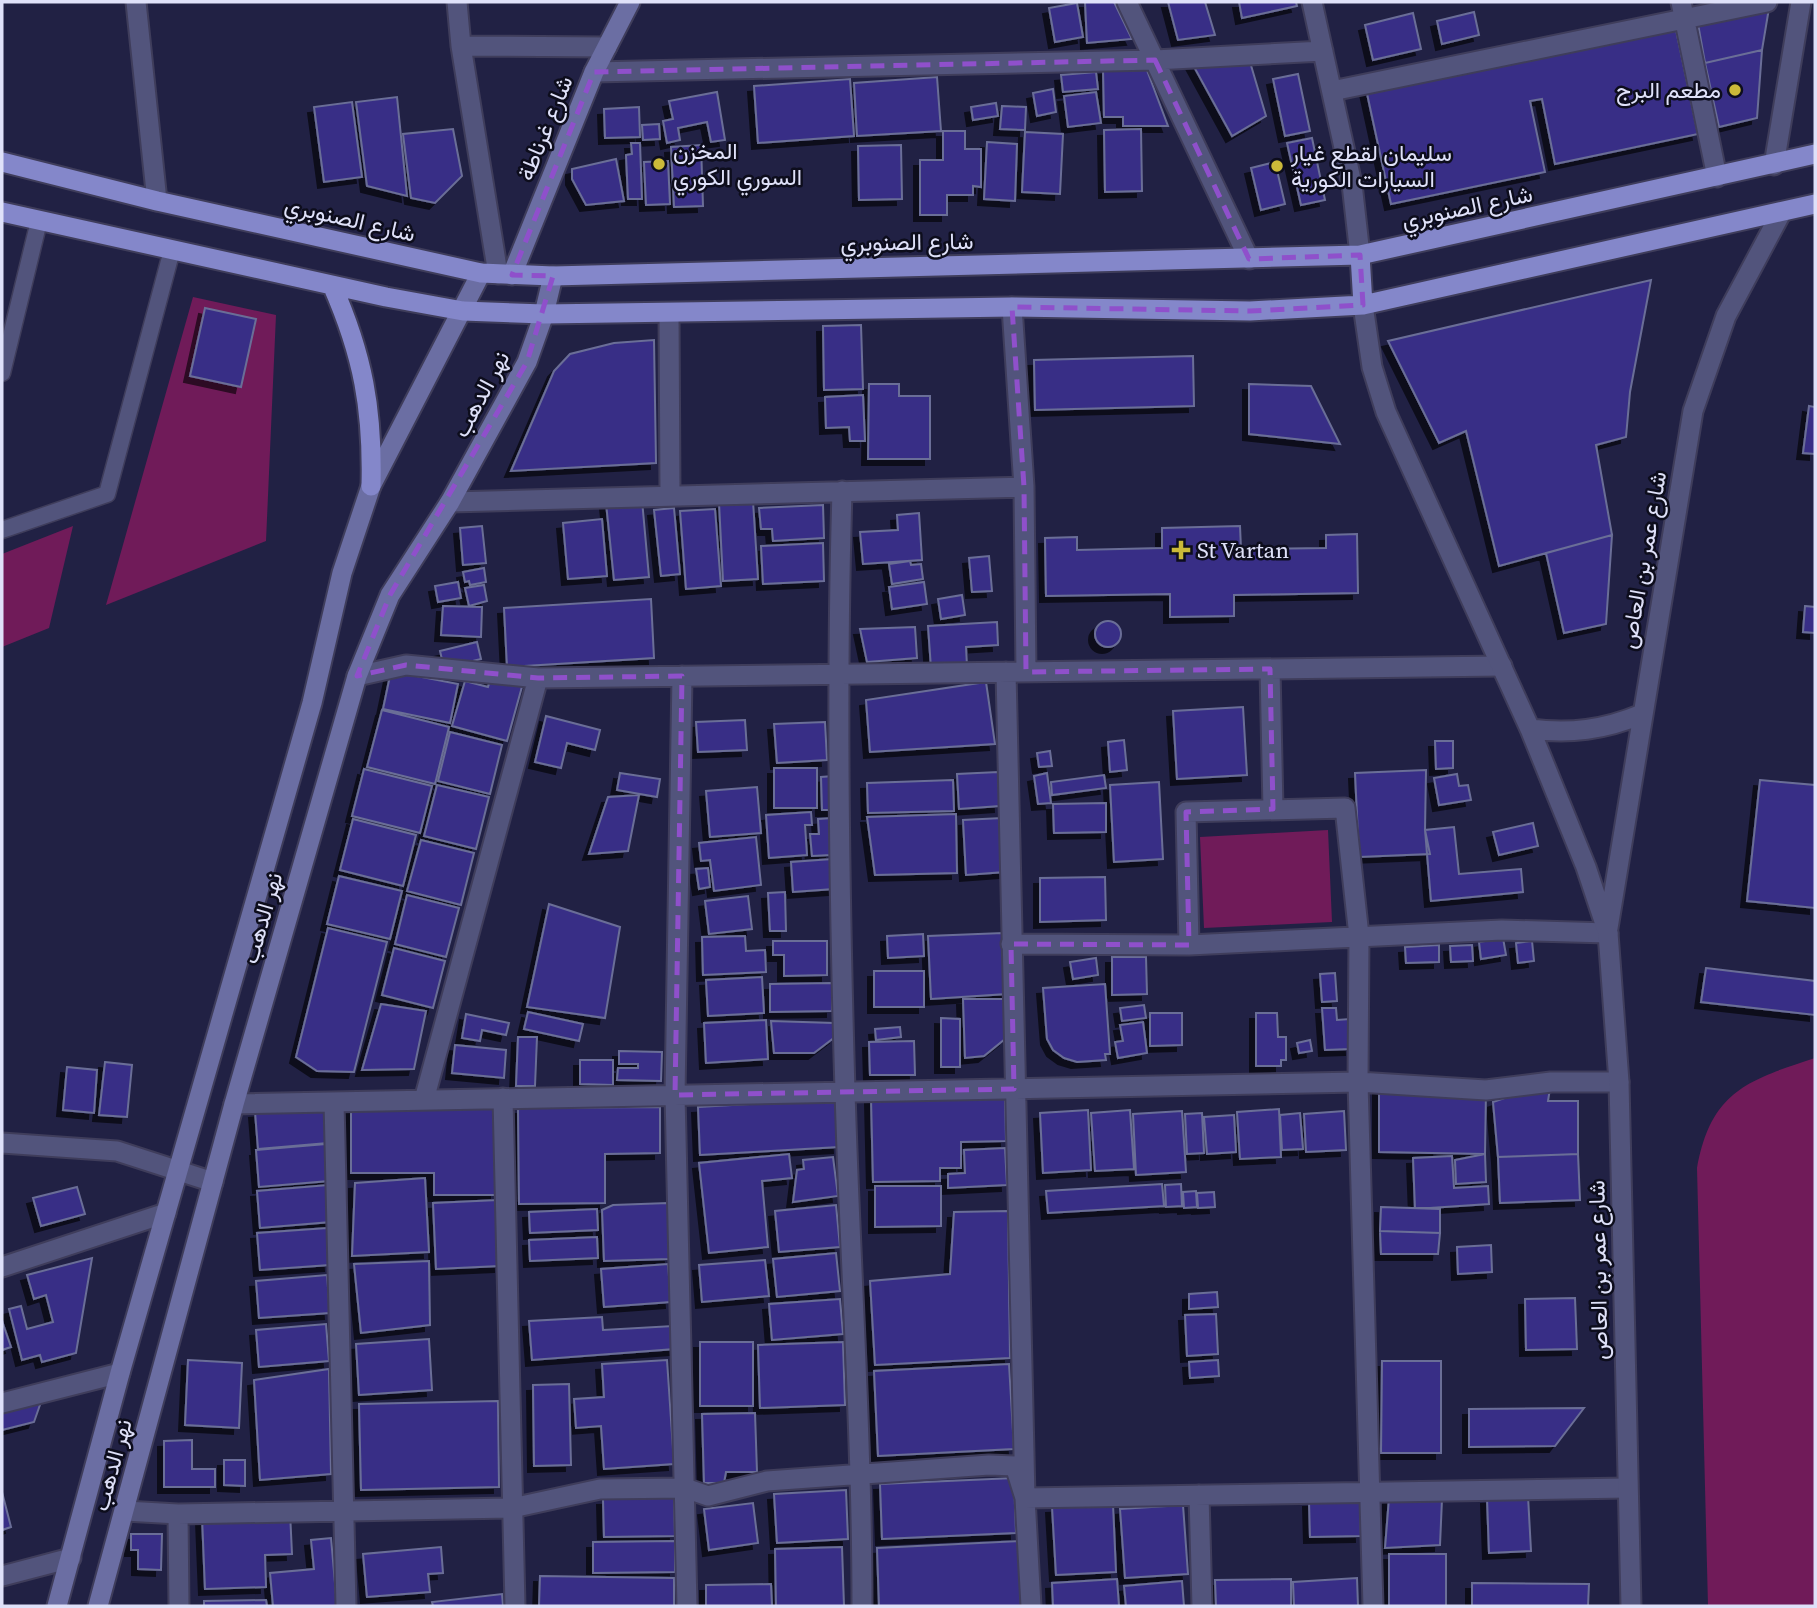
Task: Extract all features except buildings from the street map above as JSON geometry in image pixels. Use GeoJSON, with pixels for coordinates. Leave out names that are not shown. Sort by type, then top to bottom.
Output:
{"type":"FeatureCollection","features":[{"type":"Feature","properties":{"kind":"main road","name":"شارع غرناطة"},"geometry":{"type":"LineString","coordinates":[[497,274],[629,2]]}},
{"type":"Feature","properties":{"kind":"main road","name":"شارع الصنوبري"},"geometry":{"type":"LineString","coordinates":[[2,162],[157,201],[497,274],[553,276],[1360,255],[1815,154]]}},
{"type":"Feature","properties":{"kind":"main road"},"geometry":{"type":"LineString","coordinates":[[2,212],[463,311],[544,314],[1012,307],[1250,311],[1363,304],[1815,204]]}},
{"type":"Feature","properties":{"kind":"main road"},"geometry":{"type":"LineString","coordinates":[[1360,255],[1363,304]]}},
{"type":"Feature","properties":{"kind":"main road","name":"نهر الدهب"},"geometry":{"type":"LineString","coordinates":[[57,1606],[120,1373],[312,703],[342,573],[371,486],[463,311],[497,274]]}},
{"type":"Feature","properties":{"kind":"main road","name":"نهر الدهب"},"geometry":{"type":"LineString","coordinates":[[98,1606],[234,1104],[357,676],[390,595],[450,502],[527,362],[544,314],[553,276]]}},
{"type":"Feature","properties":{"kind":"main road"},"geometry":{"type":"LineString","coordinates":[[332,285],[361,361],[369,401],[371,486]]}},
{"type":"Feature","properties":{"kind":"street"},"geometry":{"type":"LineString","coordinates":[[136,2],[157,201]]}},
{"type":"Feature","properties":{"kind":"street"},"geometry":{"type":"LineString","coordinates":[[457,2],[461,46],[497,274]]}},
{"type":"Feature","properties":{"kind":"street"},"geometry":{"type":"LineString","coordinates":[[1127,2],[1249,259]]}},
{"type":"Feature","properties":{"kind":"street"},"geometry":{"type":"LineString","coordinates":[[1312,2],[1352,184],[1360,255]]}},
{"type":"Feature","properties":{"kind":"street"},"geometry":{"type":"LineString","coordinates":[[1332,91],[1682,10],[1767,2]]}},
{"type":"Feature","properties":{"kind":"street"},"geometry":{"type":"LineString","coordinates":[[1774,164],[1801,2]]}},
{"type":"Feature","properties":{"kind":"street"},"geometry":{"type":"LineString","coordinates":[[1682,10],[1717,177]]}},
{"type":"Feature","properties":{"kind":"street"},"geometry":{"type":"LineString","coordinates":[[461,46],[607,47]]}},
{"type":"Feature","properties":{"kind":"street"},"geometry":{"type":"LineString","coordinates":[[594,72],[1155,60],[1323,51]]}},
{"type":"Feature","properties":{"kind":"street","name":"شارع عمر بن العاص"},"geometry":{"type":"LineString","coordinates":[[1630,1606],[1619,1082],[1608,933],[1693,411],[1727,316],[1781,213]]}},
{"type":"Feature","properties":{"kind":"street","name":"شارع عمر بن العاص"},"geometry":{"type":"LineString","coordinates":[[1363,304],[1371,368],[1386,412],[1530,729],[1586,867],[1608,933]]}},
{"type":"Feature","properties":{"kind":"street"},"geometry":{"type":"LineString","coordinates":[[1012,307],[1024,487],[1026,672]]}},
{"type":"Feature","properties":{"kind":"street"},"geometry":{"type":"LineString","coordinates":[[669,313],[670,494]]}},
{"type":"Feature","properties":{"kind":"street"},"geometry":{"type":"LineString","coordinates":[[450,502],[670,494],[1024,487]]}},
{"type":"Feature","properties":{"kind":"street"},"geometry":{"type":"LineString","coordinates":[[842,491],[837,674],[845,1092],[862,1475],[862,1606]]}},
{"type":"Feature","properties":{"kind":"street"},"geometry":{"type":"LineString","coordinates":[[357,676],[406,665],[538,678],[1502,666]]}},
{"type":"Feature","properties":{"kind":"street"},"geometry":{"type":"LineString","coordinates":[[1270,669],[1273,809]]}},
{"type":"Feature","properties":{"kind":"street"},"geometry":{"type":"LineString","coordinates":[[1006,672],[1014,1089],[1025,1498],[1031,1606]]}},
{"type":"Feature","properties":{"kind":"street"},"geometry":{"type":"LineString","coordinates":[[682,676],[675,1095],[687,1606]]}},
{"type":"Feature","properties":{"kind":"street"},"geometry":{"type":"LineString","coordinates":[[424,1100],[538,678]]}},
{"type":"Feature","properties":{"kind":"street"},"geometry":{"type":"LineString","coordinates":[[1530,729],[1564,732],[1598,729],[1642,714]]}},
{"type":"Feature","properties":{"kind":"street"},"geometry":{"type":"LineString","coordinates":[[1189,945],[1186,812],[1345,808],[1359,936],[1358,1082],[1373,1494],[1373,1606]]}},
{"type":"Feature","properties":{"kind":"street"},"geometry":{"type":"LineString","coordinates":[[1011,944],[1189,945],[1502,930],[1608,933]]}},
{"type":"Feature","properties":{"kind":"street"},"geometry":{"type":"LineString","coordinates":[[234,1104],[1358,1082],[1486,1090],[1551,1082],[1619,1082]]}},
{"type":"Feature","properties":{"kind":"street"},"geometry":{"type":"LineString","coordinates":[[503,1098],[515,1606]]}},
{"type":"Feature","properties":{"kind":"street"},"geometry":{"type":"LineString","coordinates":[[334,1102],[346,1606]]}},
{"type":"Feature","properties":{"kind":"street"},"geometry":{"type":"LineString","coordinates":[[2,1143],[117,1151],[213,1182]]}},
{"type":"Feature","properties":{"kind":"street"},"geometry":{"type":"LineString","coordinates":[[2,1267],[166,1213]]}},
{"type":"Feature","properties":{"kind":"street"},"geometry":{"type":"LineString","coordinates":[[2,1402],[120,1373]]}},
{"type":"Feature","properties":{"kind":"street"},"geometry":{"type":"LineString","coordinates":[[125,1511],[178,1514],[513,1508],[600,1489],[685,1488],[708,1496],[766,1481],[989,1465],[1015,1466],[1025,1498]]}},
{"type":"Feature","properties":{"kind":"street"},"geometry":{"type":"LineString","coordinates":[[1025,1498],[1626,1488]]}},
{"type":"Feature","properties":{"kind":"street"},"geometry":{"type":"LineString","coordinates":[[1199,1495],[1202,1606]]}},
{"type":"Feature","properties":{"kind":"street"},"geometry":{"type":"LineString","coordinates":[[178,1514],[179,1606]]}},
{"type":"Feature","properties":{"kind":"street"},"geometry":{"type":"LineString","coordinates":[[2,1576],[71,1558]]}},
{"type":"Feature","properties":{"kind":"lane"},"geometry":{"type":"LineString","coordinates":[[2,373],[9,315],[39,221]]}},
{"type":"Feature","properties":{"kind":"lane"},"geometry":{"type":"LineString","coordinates":[[2,530],[107,494],[172,250]]}},
{"type":"Feature","properties":{"kind":"highlighted area"},"geometry":{"type":"Polygon","coordinates":[[[1155,60],[1249,259],[1360,255],[1363,305],[1250,311],[1012,307],[1024,487],[1026,672],[1270,669],[1273,809],[1186,812],[1189,945],[1011,944],[1014,1089],[675,1095],[682,676],[538,678],[406,665],[357,676],[390,595],[527,362],[553,276],[512,275],[594,72],[1155,60]]]}},
{"type":"Feature","properties":{"kind":"shaded area"},"geometry":{"type":"Polygon","coordinates":[[[193,297],[276,315],[266,541],[106,605],[193,297]]]}},
{"type":"Feature","properties":{"kind":"shaded area"},"geometry":{"type":"Polygon","coordinates":[[[73,526],[49,628],[2,647],[2,554],[73,526]]]}},
{"type":"Feature","properties":{"kind":"shaded area"},"geometry":{"type":"Polygon","coordinates":[[[1328,830],[1332,922],[1204,928],[1200,837],[1328,830]]]}},
{"type":"Feature","properties":{"kind":"shaded area"},"geometry":{"type":"Polygon","coordinates":[[[1815,1058],[1815,1606],[1708,1606],[1697,1168],[1703,1142],[1712,1121],[1736,1092],[1770,1074],[1815,1058]]]}},
{"type":"Feature","properties":{"kind":"place","name":"مطعم البرج"},"geometry":{"type":"Point","coordinates":[1735,90]}},
{"type":"Feature","properties":{"kind":"place","name":"المخزن السوري الكوري"},"geometry":{"type":"Point","coordinates":[659,164]}},
{"type":"Feature","properties":{"kind":"place","name":"سليمان لقطع غيار السيارات الكورية"},"geometry":{"type":"Point","coordinates":[1277,166]}},
{"type":"Feature","properties":{"kind":"place","name":"St Vartan"},"geometry":{"type":"Point","coordinates":[1181,550]}}]}
